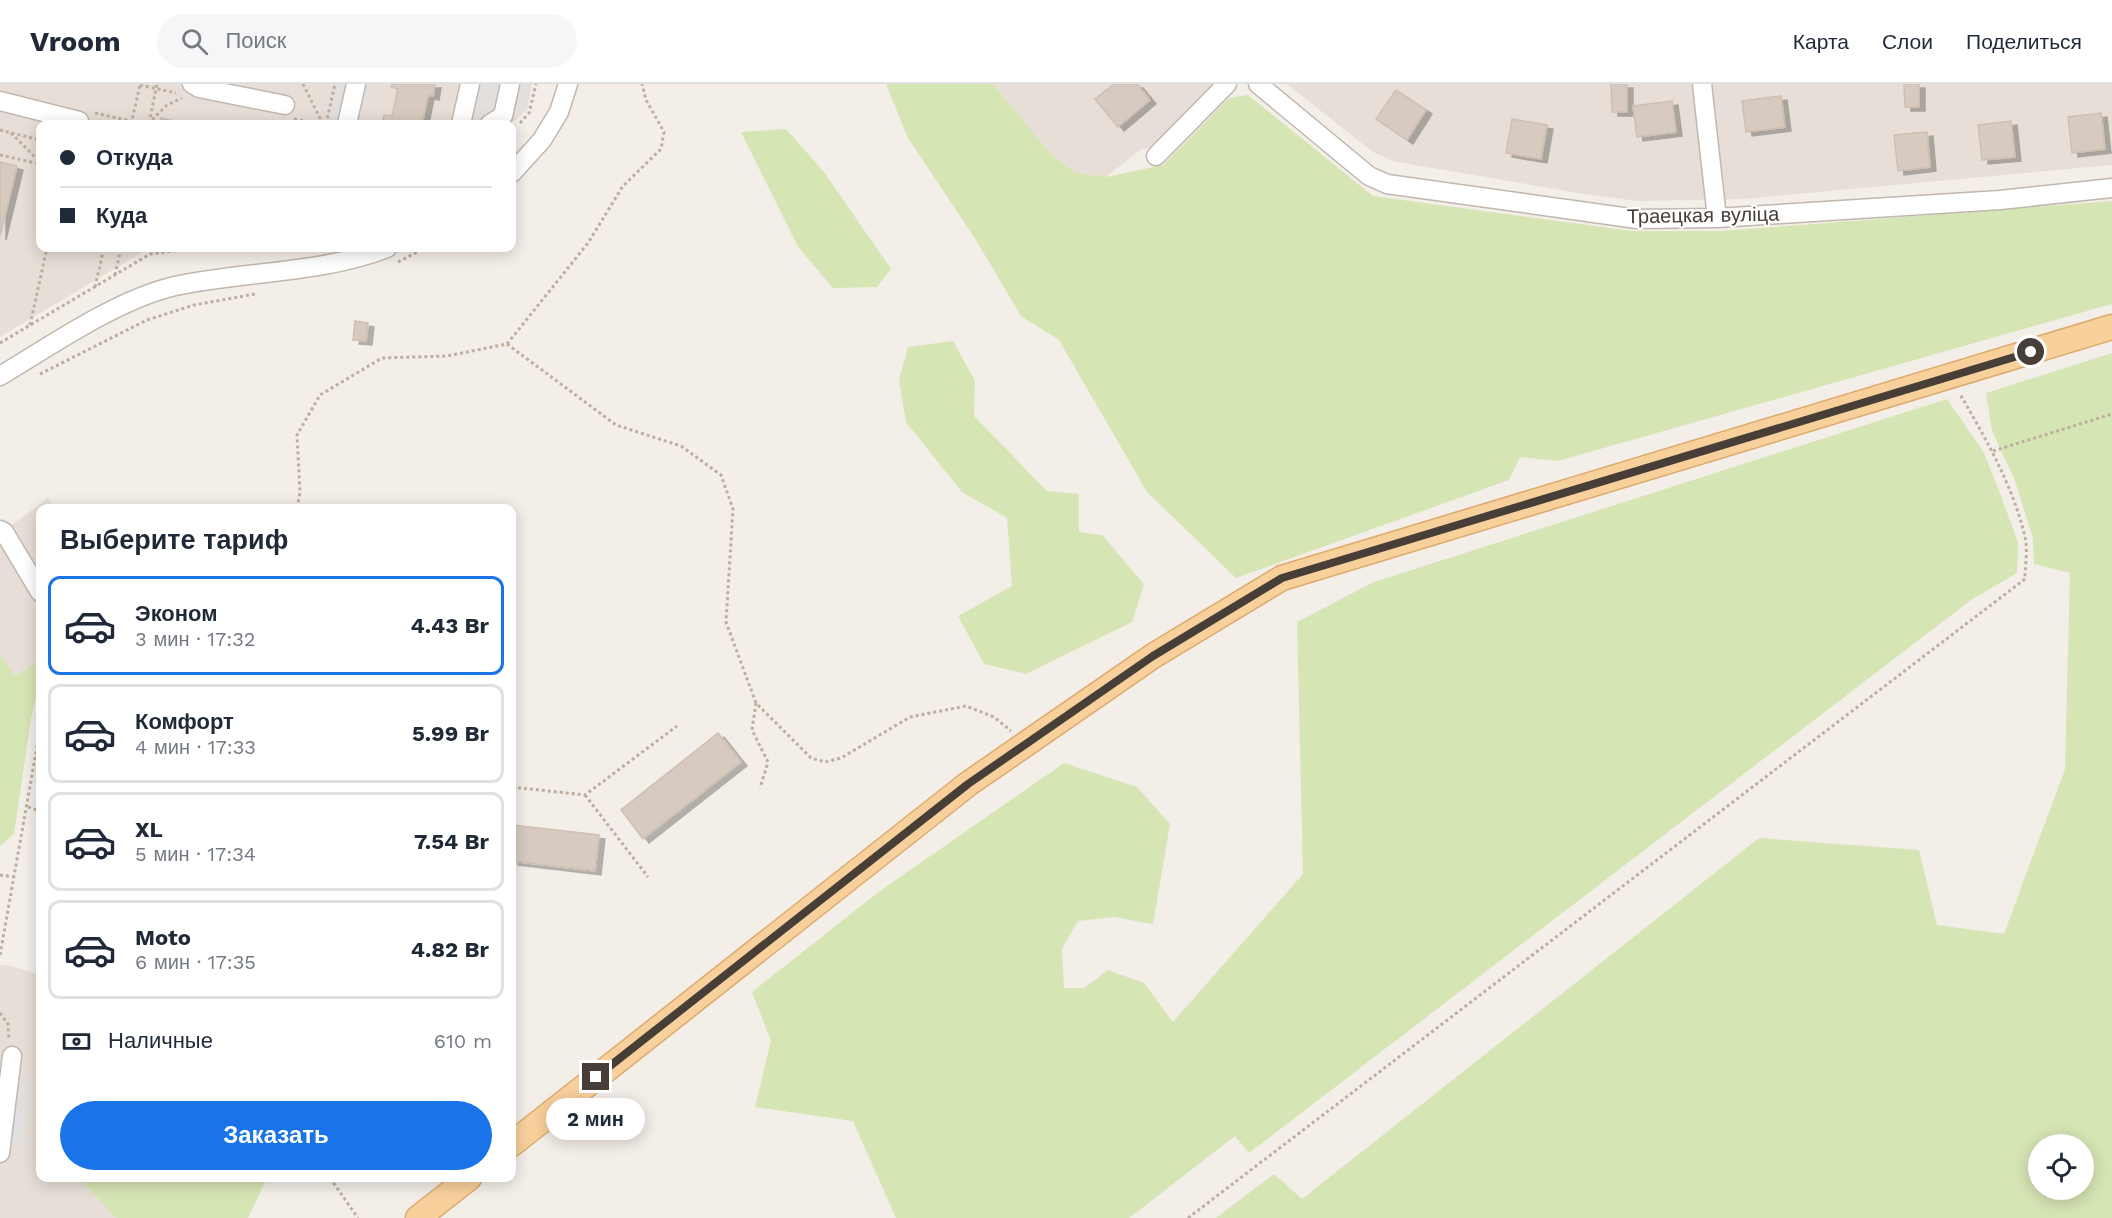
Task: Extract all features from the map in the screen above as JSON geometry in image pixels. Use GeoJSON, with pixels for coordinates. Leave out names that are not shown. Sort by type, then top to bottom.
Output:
{"type":"FeatureCollection","features":[{"type":"Feature","properties":{"kind":"main road"},"geometry":{"type":"LineString","coordinates":[[516,1141],[959,791],[1153,656],[1282,578],[2112,327]]}},
{"type":"Feature","properties":{"kind":"main road"},"geometry":{"type":"LineString","coordinates":[[418,1218],[464,1182]]}},
{"type":"Feature","properties":{"kind":"street"},"geometry":{"type":"LineString","coordinates":[[348,120],[356,84]]}},
{"type":"Feature","properties":{"kind":"street"},"geometry":{"type":"LineString","coordinates":[[462,120],[470,84]]}},
{"type":"Feature","properties":{"kind":"street"},"geometry":{"type":"LineString","coordinates":[[496,120],[502,116],[510,84]]}},
{"type":"Feature","properties":{"kind":"street"},"geometry":{"type":"LineString","coordinates":[[516,169],[542,140],[559,112],[568,84]]}},
{"type":"Feature","properties":{"kind":"street"},"geometry":{"type":"LineString","coordinates":[[1156,156],[1227,84]]}},
{"type":"Feature","properties":{"kind":"street","name":"Траецкая вуліца"},"geometry":{"type":"LineString","coordinates":[[1258,84],[1369,176],[1387,184],[1637,219],[1717,218],[2000,200],[2112,188]]}},
{"type":"Feature","properties":{"kind":"street"},"geometry":{"type":"LineString","coordinates":[[1702,84],[1717,218]]}},
{"type":"Feature","properties":{"kind":"street"},"geometry":{"type":"LineString","coordinates":[[189,90],[199,88],[285,105]]}},
{"type":"Feature","properties":{"kind":"street"},"geometry":{"type":"LineString","coordinates":[[0,101],[75,120]]}},
{"type":"Feature","properties":{"kind":"street"},"geometry":{"type":"LineString","coordinates":[[0,376],[107,313],[174,287],[333,254],[392,255]]}},
{"type":"Feature","properties":{"kind":"street"},"geometry":{"type":"LineString","coordinates":[[0,530],[4,532],[36,585]]}},
{"type":"Feature","properties":{"kind":"street"},"geometry":{"type":"LineString","coordinates":[[0,1153],[12,1056]]}},
{"type":"Feature","properties":{"kind":"path"},"geometry":{"type":"LineString","coordinates":[[132,120],[141,84]]}},
{"type":"Feature","properties":{"kind":"path"},"geometry":{"type":"LineString","coordinates":[[149,120],[158,84]]}},
{"type":"Feature","properties":{"kind":"path"},"geometry":{"type":"LineString","coordinates":[[303,84],[322,120]]}},
{"type":"Feature","properties":{"kind":"path"},"geometry":{"type":"LineString","coordinates":[[325,120],[335,84]]}},
{"type":"Feature","properties":{"kind":"path"},"geometry":{"type":"LineString","coordinates":[[518,125],[530,113],[536,84]]}},
{"type":"Feature","properties":{"kind":"path"},"geometry":{"type":"LineString","coordinates":[[298,504],[300,493],[297,435],[320,395],[382,358],[447,356],[507,344],[588,243],[623,186],[661,149],[664,132],[646,100],[642,84]]}},
{"type":"Feature","properties":{"kind":"path"},"geometry":{"type":"LineString","coordinates":[[152,120],[167,105],[189,90]]}},
{"type":"Feature","properties":{"kind":"path"},"geometry":{"type":"LineString","coordinates":[[0,130],[36,139]]}},
{"type":"Feature","properties":{"kind":"path"},"geometry":{"type":"LineString","coordinates":[[11,133],[36,159]]}},
{"type":"Feature","properties":{"kind":"path"},"geometry":{"type":"LineString","coordinates":[[0,155],[36,162]]}},
{"type":"Feature","properties":{"kind":"path"},"geometry":{"type":"LineString","coordinates":[[30,325],[46,252]]}},
{"type":"Feature","properties":{"kind":"path"},"geometry":{"type":"LineString","coordinates":[[95,287],[103,252]]}},
{"type":"Feature","properties":{"kind":"path"},"geometry":{"type":"LineString","coordinates":[[115,275],[120,252]]}},
{"type":"Feature","properties":{"kind":"path"},"geometry":{"type":"LineString","coordinates":[[0,343],[150,254],[165,252]]}},
{"type":"Feature","properties":{"kind":"path"},"geometry":{"type":"LineString","coordinates":[[32,379],[147,320],[194,305],[261,293]]}},
{"type":"Feature","properties":{"kind":"path"},"geometry":{"type":"LineString","coordinates":[[507,344],[616,424],[681,446],[721,475],[733,509],[726,622],[756,703],[811,758],[825,762],[841,758],[910,717],[966,706],[994,717],[1026,744]]}},
{"type":"Feature","properties":{"kind":"path"},"geometry":{"type":"LineString","coordinates":[[1188,1218],[2025,579],[2025,539],[2012,498],[1993,451],[1949,376]]}},
{"type":"Feature","properties":{"kind":"path"},"geometry":{"type":"LineString","coordinates":[[1993,451],[2112,414]]}},
{"type":"Feature","properties":{"kind":"path"},"geometry":{"type":"LineString","coordinates":[[756,703],[752,730],[768,762],[760,788]]}},
{"type":"Feature","properties":{"kind":"path"},"geometry":{"type":"LineString","coordinates":[[516,787],[585,795],[677,726]]}},
{"type":"Feature","properties":{"kind":"path"},"geometry":{"type":"LineString","coordinates":[[0,955],[36,759]]}},
{"type":"Feature","properties":{"kind":"path"},"geometry":{"type":"LineString","coordinates":[[585,795],[648,877]]}},
{"type":"Feature","properties":{"kind":"path"},"geometry":{"type":"LineString","coordinates":[[28,807],[36,810]]}},
{"type":"Feature","properties":{"kind":"path"},"geometry":{"type":"LineString","coordinates":[[0,875],[15,877]]}},
{"type":"Feature","properties":{"kind":"path"},"geometry":{"type":"LineString","coordinates":[[0,1013],[8,1024],[12,1056]]}},
{"type":"Feature","properties":{"kind":"path"},"geometry":{"type":"LineString","coordinates":[[333,1182],[358,1218]]}},
{"type":"Feature","properties":{"kind":"shaded area"},"geometry":{"type":"Polygon","coordinates":[[[0,84],[530,84],[522,115],[515,120],[36,120],[36,252],[143,252],[0,337],[0,84]]]}},
{"type":"Feature","properties":{"kind":"shaded area"},"geometry":{"type":"Polygon","coordinates":[[[336,84],[372,84],[364,120],[328,120],[336,84]]]}},
{"type":"Feature","properties":{"kind":"shaded area"},"geometry":{"type":"Polygon","coordinates":[[[460,84],[532,84],[527,110],[511,120],[452,120],[460,84]]]}},
{"type":"Feature","properties":{"kind":"shaded area"},"geometry":{"type":"Polygon","coordinates":[[[993,84],[1218,84],[1153,146],[1140,150],[1106,177],[1076,173],[1052,155],[993,84]]]}},
{"type":"Feature","properties":{"kind":"shaded area"},"geometry":{"type":"Polygon","coordinates":[[[1287,84],[2112,84],[2112,165],[1743,199],[1638,201],[1392,161],[1373,152],[1287,84]]]}},
{"type":"Feature","properties":{"kind":"shaded area"},"geometry":{"type":"Polygon","coordinates":[[[48,498],[52,504],[40,504],[48,498]]]}},
{"type":"Feature","properties":{"kind":"shaded area"},"geometry":{"type":"Polygon","coordinates":[[[36,507],[36,663],[15,676],[0,654],[0,534],[36,507]]]}},
{"type":"Feature","properties":{"kind":"shaded area"},"geometry":{"type":"Polygon","coordinates":[[[0,965],[8,965],[36,974],[36,1182],[83,1182],[116,1218],[0,1218],[0,965]]]}},
{"type":"Feature","properties":{"kind":"shaded area"},"geometry":{"type":"Polygon","coordinates":[[[1,1080],[30,1083],[24,1136],[32,1138],[31,1147],[0,1143],[1,1080]]]}},
{"type":"Feature","properties":{"kind":"green space"},"geometry":{"type":"Polygon","coordinates":[[[886,84],[993,84],[1052,155],[1076,173],[1106,177],[1163,165],[1229,98],[1248,95],[1373,196],[1632,231],[1721,231],[2112,201],[2112,304],[1558,461],[1520,457],[1509,480],[1236,578],[1147,492],[1059,340],[1021,316],[976,240],[908,138],[886,84]]]}},
{"type":"Feature","properties":{"kind":"green space"},"geometry":{"type":"Polygon","coordinates":[[[786,129],[824,172],[891,269],[877,287],[833,288],[798,247],[741,132],[786,129]]]}},
{"type":"Feature","properties":{"kind":"green space"},"geometry":{"type":"Polygon","coordinates":[[[953,341],[975,381],[974,416],[1047,491],[1079,494],[1079,532],[1102,535],[1144,584],[1132,622],[1026,674],[984,664],[958,616],[1012,586],[1007,518],[962,492],[906,422],[899,380],[908,347],[953,341]]]}},
{"type":"Feature","properties":{"kind":"green space"},"geometry":{"type":"Polygon","coordinates":[[[2112,353],[2112,1218],[1216,1218],[1274,1174],[1302,1199],[1759,838],[1919,850],[1937,925],[2004,934],[2065,769],[2070,573],[2034,564],[2033,538],[2014,478],[1992,431],[1986,393],[2112,353]]]}},
{"type":"Feature","properties":{"kind":"green space"},"geometry":{"type":"Polygon","coordinates":[[[1947,399],[1983,451],[1998,488],[2018,542],[2017,573],[1971,600],[1249,1153],[1235,1136],[1129,1218],[896,1218],[853,1121],[755,1107],[771,1041],[752,992],[880,891],[1064,763],[1137,787],[1170,824],[1153,924],[1114,917],[1078,921],[1062,949],[1064,988],[1084,988],[1108,970],[1144,983],[1173,1022],[1303,874],[1297,622],[1374,582],[1947,399]]]}},
{"type":"Feature","properties":{"kind":"green space"},"geometry":{"type":"Polygon","coordinates":[[[0,654],[15,676],[36,663],[36,697],[14,834],[0,846],[0,654]]]}},
{"type":"Feature","properties":{"kind":"green space"},"geometry":{"type":"Polygon","coordinates":[[[83,1182],[265,1182],[248,1218],[116,1218],[83,1182]]]}},
{"type":"Feature","properties":{"kind":"building"},"geometry":{"type":"Polygon","coordinates":[[[392,84],[435,84],[433,96],[428,95],[423,120],[383,120],[384,115],[392,116],[398,89],[391,87],[392,84]]]}},
{"type":"Feature","properties":{"kind":"building"},"geometry":{"type":"Polygon","coordinates":[[[1114,84],[1137,84],[1150,100],[1118,127],[1095,99],[1114,84]]]}},
{"type":"Feature","properties":{"kind":"building"},"geometry":{"type":"Polygon","coordinates":[[[1611,84],[1627,84],[1627,112],[1612,112],[1611,84]]]}},
{"type":"Feature","properties":{"kind":"building"},"geometry":{"type":"Polygon","coordinates":[[[1904,84],[1919,84],[1919,107],[1905,107],[1904,84]]]}},
{"type":"Feature","properties":{"kind":"building"},"geometry":{"type":"Polygon","coordinates":[[[1396,90],[1426,110],[1407,140],[1376,119],[1396,90]]]}},
{"type":"Feature","properties":{"kind":"building"},"geometry":{"type":"Polygon","coordinates":[[[1781,96],[1785,127],[1746,132],[1742,101],[1781,96]]]}},
{"type":"Feature","properties":{"kind":"building"},"geometry":{"type":"Polygon","coordinates":[[[1672,101],[1676,132],[1637,137],[1633,106],[1672,101]]]}},
{"type":"Feature","properties":{"kind":"building"},"geometry":{"type":"Polygon","coordinates":[[[2101,113],[2105,149],[2072,153],[2068,117],[2101,113]]]}},
{"type":"Feature","properties":{"kind":"building"},"geometry":{"type":"Polygon","coordinates":[[[1512,119],[1547,125],[1541,159],[1506,153],[1512,119]]]}},
{"type":"Feature","properties":{"kind":"building"},"geometry":{"type":"Polygon","coordinates":[[[2011,121],[2015,157],[1982,160],[1978,125],[2011,121]]]}},
{"type":"Feature","properties":{"kind":"building"},"geometry":{"type":"Polygon","coordinates":[[[1927,132],[1930,167],[1898,171],[1894,135],[1927,132]]]}},
{"type":"Feature","properties":{"kind":"building"},"geometry":{"type":"Polygon","coordinates":[[[0,162],[17,166],[0,236],[0,162]]]}},
{"type":"Feature","properties":{"kind":"building"},"geometry":{"type":"Polygon","coordinates":[[[355,321],[368,323],[366,341],[353,340],[355,321]]]}},
{"type":"Feature","properties":{"kind":"building"},"geometry":{"type":"Polygon","coordinates":[[[718,733],[741,762],[643,839],[621,810],[718,733]]]}},
{"type":"Feature","properties":{"kind":"building"},"geometry":{"type":"Polygon","coordinates":[[[516,825],[599,835],[595,871],[516,861],[516,825]]]}},
{"type":"Feature","properties":{"kind":"route"},"geometry":{"type":"LineString","coordinates":[[596,1077],[968,784],[1153,656],[1282,578],[2031,352]]}}]}
